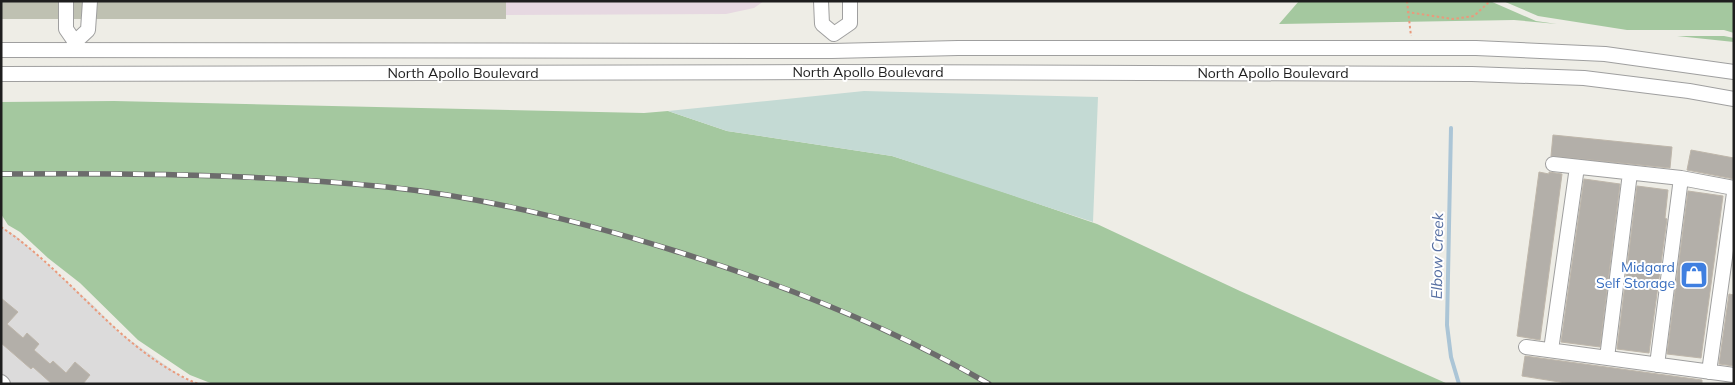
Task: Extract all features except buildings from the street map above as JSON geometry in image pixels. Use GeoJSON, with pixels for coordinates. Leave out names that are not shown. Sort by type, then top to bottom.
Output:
{"type":"FeatureCollection","features":[{"type":"Feature","properties":{"kind":"street"},"geometry":{"type":"LineString","coordinates":[[66,1],[66,29],[74,46],[72,74]]}},
{"type":"Feature","properties":{"kind":"street"},"geometry":{"type":"LineString","coordinates":[[74,46],[88,30],[90,1]]}},
{"type":"Feature","properties":{"kind":"street"},"geometry":{"type":"LineString","coordinates":[[822,1],[822,24],[834,34]]}},
{"type":"Feature","properties":{"kind":"street"},"geometry":{"type":"LineString","coordinates":[[832,72],[834,34],[850,23],[850,1]]}},
{"type":"Feature","properties":{"kind":"street","name":"North Apollo Boulevard"},"geometry":{"type":"LineString","coordinates":[[1,50],[74,46],[832,51],[958,48],[1476,48],[1605,54],[1734,72]]}},
{"type":"Feature","properties":{"kind":"street","name":"North Apollo Boulevard"},"geometry":{"type":"LineString","coordinates":[[1,74],[832,72],[1472,74],[1584,78],[1689,91],[1734,99]]}},
{"type":"Feature","properties":{"kind":"street"},"geometry":{"type":"LineString","coordinates":[[1553,164],[1681,178],[1734,188]]}},
{"type":"Feature","properties":{"kind":"street"},"geometry":{"type":"LineString","coordinates":[[1551,350],[1576,166]]}},
{"type":"Feature","properties":{"kind":"street"},"geometry":{"type":"LineString","coordinates":[[1607,358],[1630,172]]}},
{"type":"Feature","properties":{"kind":"street"},"geometry":{"type":"LineString","coordinates":[[1657,364],[1681,178]]}},
{"type":"Feature","properties":{"kind":"street"},"geometry":{"type":"LineString","coordinates":[[1709,372],[1734,193]]}},
{"type":"Feature","properties":{"kind":"street"},"geometry":{"type":"LineString","coordinates":[[1526,347],[1734,375]]}},
{"type":"Feature","properties":{"kind":"path"},"geometry":{"type":"LineString","coordinates":[[1407,1],[1413,48]]}},
{"type":"Feature","properties":{"kind":"path"},"geometry":{"type":"LineString","coordinates":[[1407,12],[1453,20],[1474,16],[1490,1]]}},
{"type":"Feature","properties":{"kind":"path"},"geometry":{"type":"LineString","coordinates":[[1,226],[95,307],[120,333],[182,377],[198,384]]}},
{"type":"Feature","properties":{"kind":"shaded area"},"geometry":{"type":"Polygon","coordinates":[[[1,1],[506,1],[506,19],[1,19],[1,1]]]}},
{"type":"Feature","properties":{"kind":"shaded area"},"geometry":{"type":"Polygon","coordinates":[[[506,1],[764,1],[754,8],[726,14],[506,15],[506,1]]]}},
{"type":"Feature","properties":{"kind":"shaded area"},"geometry":{"type":"Polygon","coordinates":[[[864,91],[1098,97],[1093,222],[892,156],[727,131],[668,111],[864,91]]]}},
{"type":"Feature","properties":{"kind":"shaded area"},"geometry":{"type":"Polygon","coordinates":[[[1,227],[16,236],[95,307],[120,333],[182,377],[198,384],[1,384],[1,227]]]}},
{"type":"Feature","properties":{"kind":"green space"},"geometry":{"type":"Polygon","coordinates":[[[1299,1],[1490,1],[1536,21],[1557,24],[1514,20],[1279,24],[1299,1]]]}},
{"type":"Feature","properties":{"kind":"green space"},"geometry":{"type":"Polygon","coordinates":[[[1503,1],[1734,1],[1734,33],[1724,30],[1627,30],[1538,16],[1503,1]]]}},
{"type":"Feature","properties":{"kind":"green space"},"geometry":{"type":"Polygon","coordinates":[[[1677,36],[1724,36],[1734,38],[1734,42],[1677,36]]]}},
{"type":"Feature","properties":{"kind":"green space"},"geometry":{"type":"Polygon","coordinates":[[[114,101],[644,113],[668,111],[727,131],[892,156],[1097,224],[1240,291],[1448,384],[213,384],[190,375],[138,340],[80,283],[48,258],[20,232],[8,225],[1,214],[1,102],[114,101]]]}},
{"type":"Feature","properties":{"kind":"waterway","name":"Elbow Creek"},"geometry":{"type":"LineString","coordinates":[[1451,128],[1447,325],[1451,357],[1459,384]]}},
{"type":"Feature","properties":{"kind":"railway"},"geometry":{"type":"LineString","coordinates":[[1,174],[146,174],[291,179],[423,191],[531,211],[602,229],[672,250],[794,292],[913,343],[989,384]]}},
{"type":"Feature","properties":{"kind":"place","name":"Midgard Self Storage"},"geometry":{"type":"Point","coordinates":[1694,275]}}]}
